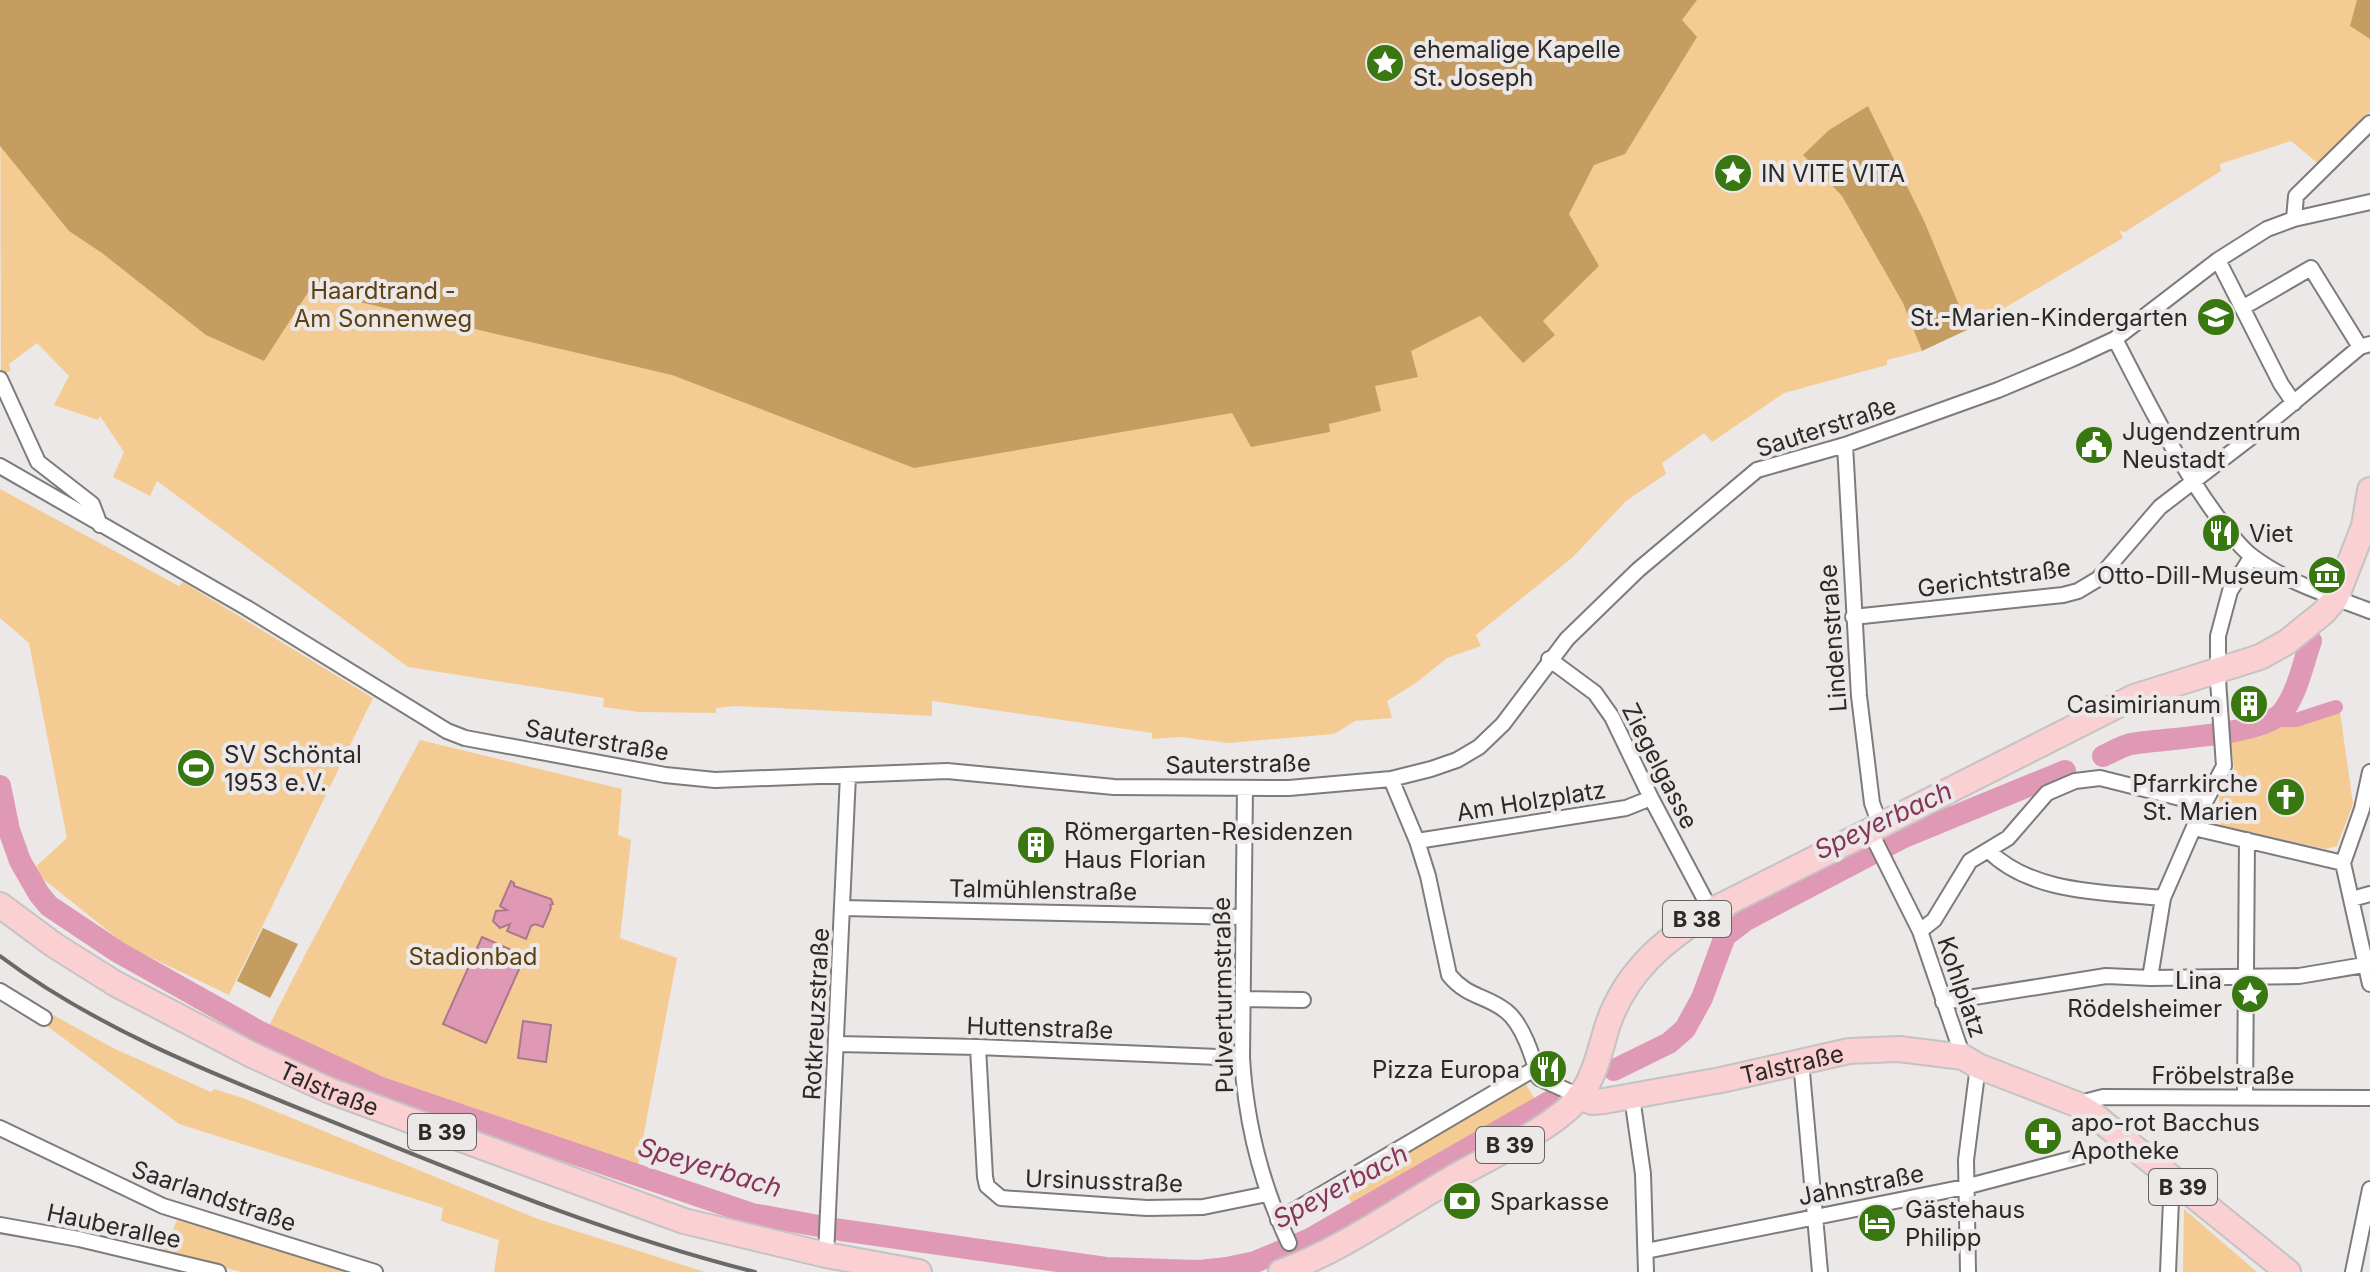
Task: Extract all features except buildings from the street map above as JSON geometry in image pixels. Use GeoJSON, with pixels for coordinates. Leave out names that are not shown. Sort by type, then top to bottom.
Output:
{"type":"FeatureCollection","features":[{"type":"Feature","properties":{"kind":"main road","name":"B 38"},"geometry":{"type":"LineString","coordinates":[[1593,1075],[1608,1025],[1630,983],[1656,949],[1711,911],[1877,839],[2134,697],[2260,657],[2287,642],[2336,598],[2364,526],[2370,490]]}},
{"type":"Feature","properties":{"kind":"main road","name":"Talstraße"},"geometry":{"type":"LineString","coordinates":[[0,905],[116,984],[252,1055],[328,1090],[684,1221],[828,1238],[919,1272]]}},
{"type":"Feature","properties":{"kind":"main road","name":"Talstraße"},"geometry":{"type":"LineString","coordinates":[[1571,1105],[1632,1097],[1849,1051],[1899,1049],[1971,1062],[2076,1104],[2128,1141],[2288,1272]]}},
{"type":"Feature","properties":{"kind":"main road"},"geometry":{"type":"LineString","coordinates":[[1571,1105],[1593,1075],[1607,1092],[1632,1097]]}},
{"type":"Feature","properties":{"kind":"main road","name":"B 39"},"geometry":{"type":"LineString","coordinates":[[1281,1272],[1367,1229],[1571,1105]]}},
{"type":"Feature","properties":{"kind":"street"},"geometry":{"type":"LineString","coordinates":[[2294,219],[2296,196],[2370,123]]}},
{"type":"Feature","properties":{"kind":"street","name":"Sauterstraße"},"geometry":{"type":"LineString","coordinates":[[0,466],[247,608],[447,731],[465,738],[665,775],[715,780],[947,771],[1114,787],[1289,788],[1391,779],[1457,760],[1479,747],[1503,724],[1567,639],[1638,570],[1757,470],[1845,445],[1998,390],[2115,339],[2247,240],[2294,219],[2370,202]]}},
{"type":"Feature","properties":{"kind":"street"},"geometry":{"type":"LineString","coordinates":[[2218,260],[2281,384],[2294,403]]}},
{"type":"Feature","properties":{"kind":"street"},"geometry":{"type":"LineString","coordinates":[[2242,308],[2311,268],[2365,345]]}},
{"type":"Feature","properties":{"kind":"street"},"geometry":{"type":"LineString","coordinates":[[2115,339],[2192,482],[2227,529],[2252,556],[2336,598],[2370,611]]}},
{"type":"Feature","properties":{"kind":"street","name":"Gerichtstraße"},"geometry":{"type":"LineString","coordinates":[[1853,617],[2078,591],[2098,579],[2160,507],[2365,345]]}},
{"type":"Feature","properties":{"kind":"street"},"geometry":{"type":"LineString","coordinates":[[0,379],[38,462],[92,504],[100,525]]}},
{"type":"Feature","properties":{"kind":"street","name":"Lindenstraße"},"geometry":{"type":"LineString","coordinates":[[1845,445],[1853,617],[1867,773],[1877,839]]}},
{"type":"Feature","properties":{"kind":"street"},"geometry":{"type":"LineString","coordinates":[[2150,978],[2163,898],[2224,766],[2218,636],[2225,604],[2237,577],[2252,556]]}},
{"type":"Feature","properties":{"kind":"street","name":"Ziegelgasse"},"geometry":{"type":"LineString","coordinates":[[1549,659],[1595,693],[1612,717],[1711,911]]}},
{"type":"Feature","properties":{"kind":"street"},"geometry":{"type":"LineString","coordinates":[[2370,772],[2366,813],[2343,863],[2368,964],[2370,984]]}},
{"type":"Feature","properties":{"kind":"street","name":"Rotkreuzstraße"},"geometry":{"type":"LineString","coordinates":[[828,1238],[848,775]]}},
{"type":"Feature","properties":{"kind":"street","name":"Kohlplatz"},"geometry":{"type":"LineString","coordinates":[[1920,931],[1934,920],[1965,865],[2008,838],[2047,793],[2085,778],[2100,778],[2204,804]]}},
{"type":"Feature","properties":{"kind":"street"},"geometry":{"type":"LineString","coordinates":[[1391,779],[1417,841],[1435,906],[1449,975],[1459,987],[1510,1014],[1539,1078],[1554,1087],[1571,1105]]}},
{"type":"Feature","properties":{"kind":"street","name":"Pulverturmstraße"},"geometry":{"type":"LineString","coordinates":[[1245,788],[1244,1096],[1267,1194],[1289,1243]]}},
{"type":"Feature","properties":{"kind":"street","name":"Am Holzplatz"},"geometry":{"type":"LineString","coordinates":[[1417,841],[1626,808],[1651,798]]}},
{"type":"Feature","properties":{"kind":"street"},"geometry":{"type":"LineString","coordinates":[[2194,828],[2343,863]]}},
{"type":"Feature","properties":{"kind":"street","name":"Kohlplatz"},"geometry":{"type":"LineString","coordinates":[[1877,839],[1920,931],[1943,1002],[1971,1062]]}},
{"type":"Feature","properties":{"kind":"street"},"geometry":{"type":"LineString","coordinates":[[2245,1097],[2247,840]]}},
{"type":"Feature","properties":{"kind":"street"},"geometry":{"type":"LineString","coordinates":[[1989,851],[2005,865],[2051,884],[2163,898]]}},
{"type":"Feature","properties":{"kind":"street"},"geometry":{"type":"LineString","coordinates":[[2352,899],[2370,894]]}},
{"type":"Feature","properties":{"kind":"street","name":"Talmühlenstraße"},"geometry":{"type":"LineString","coordinates":[[843,908],[1243,917]]}},
{"type":"Feature","properties":{"kind":"street"},"geometry":{"type":"LineString","coordinates":[[1943,1002],[2106,976],[2299,976],[2368,964]]}},
{"type":"Feature","properties":{"kind":"street"},"geometry":{"type":"LineString","coordinates":[[0,991],[44,1018]]}},
{"type":"Feature","properties":{"kind":"street"},"geometry":{"type":"LineString","coordinates":[[1243,999],[1303,1000]]}},
{"type":"Feature","properties":{"kind":"street","name":"Huttenstraße"},"geometry":{"type":"LineString","coordinates":[[837,1044],[1242,1058]]}},
{"type":"Feature","properties":{"kind":"street","name":"Ursinusstraße"},"geometry":{"type":"LineString","coordinates":[[978,1047],[985,1177],[987,1186],[1001,1198],[1147,1208],[1203,1207],[1267,1194]]}},
{"type":"Feature","properties":{"kind":"street"},"geometry":{"type":"LineString","coordinates":[[1801,1061],[1820,1272]]}},
{"type":"Feature","properties":{"kind":"street"},"geometry":{"type":"LineString","coordinates":[[1968,1272],[1965,1187],[1971,1062]]}},
{"type":"Feature","properties":{"kind":"street"},"geometry":{"type":"LineString","coordinates":[[1278,1220],[1536,1068]]}},
{"type":"Feature","properties":{"kind":"street"},"geometry":{"type":"LineString","coordinates":[[1554,1087],[1562,1104],[1571,1105]]}},
{"type":"Feature","properties":{"kind":"street"},"geometry":{"type":"LineString","coordinates":[[1632,1097],[1643,1174],[1646,1272]]}},
{"type":"Feature","properties":{"kind":"street","name":"Fröbelstraße"},"geometry":{"type":"LineString","coordinates":[[2076,1104],[2103,1097],[2370,1098]]}},
{"type":"Feature","properties":{"kind":"street","name":"Saarlandstraße"},"geometry":{"type":"LineString","coordinates":[[0,1128],[163,1206],[375,1272]]}},
{"type":"Feature","properties":{"kind":"street","name":"Jahnstraße"},"geometry":{"type":"LineString","coordinates":[[1646,1251],[1965,1187],[2083,1156]]}},
{"type":"Feature","properties":{"kind":"street"},"geometry":{"type":"LineString","coordinates":[[2353,1272],[2370,1189]]}},
{"type":"Feature","properties":{"kind":"street"},"geometry":{"type":"LineString","coordinates":[[2168,1272],[2171,1200],[2188,1191]]}},
{"type":"Feature","properties":{"kind":"street","name":"Hauberallee"},"geometry":{"type":"LineString","coordinates":[[0,1225],[65,1236],[218,1272]]}},
{"type":"Feature","properties":{"kind":"green space","name":"Haardtrand - Am Sonnenweg"},"geometry":{"type":"Polygon","coordinates":[[[0,0],[2367,0],[2353,28],[2370,39],[2370,112],[2321,166],[2291,141],[2220,164],[2221,171],[2125,232],[2120,231],[2123,238],[1969,329],[1942,264],[1907,313],[1922,351],[1887,360],[1887,365],[1784,393],[1712,442],[1704,433],[1662,463],[1666,474],[1626,501],[1573,557],[1476,635],[1481,646],[1447,658],[1387,701],[1392,718],[1355,721],[1334,734],[1228,743],[1180,737],[1152,739],[1152,733],[932,701],[932,716],[735,706],[716,708],[716,713],[639,712],[603,707],[604,698],[408,667],[157,481],[150,496],[113,477],[124,452],[100,416],[98,420],[54,405],[69,376],[37,343],[9,364],[11,371],[1,374],[0,0]]]}},
{"type":"Feature","properties":{"kind":"green space"},"geometry":{"type":"Polygon","coordinates":[[[0,0],[1697,0],[1682,20],[1697,37],[1625,154],[1594,165],[1569,214],[1599,266],[1543,321],[1555,335],[1523,363],[1480,316],[1411,351],[1418,377],[1375,386],[1381,411],[1329,424],[1330,432],[1251,447],[1232,413],[914,468],[672,375],[351,300],[316,280],[264,361],[206,335],[102,253],[69,231],[0,146],[0,0]]]}},
{"type":"Feature","properties":{"kind":"green space"},"geometry":{"type":"Polygon","coordinates":[[[2357,0],[2370,0],[2370,39],[2350,26],[2357,0]]]}},
{"type":"Feature","properties":{"kind":"green space"},"geometry":{"type":"Polygon","coordinates":[[[1868,106],[1925,223],[1969,329],[1922,351],[1903,303],[1842,196],[1803,155],[1829,130],[1868,106]]]}},
{"type":"Feature","properties":{"kind":"green space","name":"SV Schöntal 1953 e.V."},"geometry":{"type":"Polygon","coordinates":[[[0,489],[179,586],[183,582],[373,698],[229,995],[127,946],[32,870],[67,838],[29,643],[0,618],[0,489]]]}},
{"type":"Feature","properties":{"kind":"green space"},"geometry":{"type":"Polygon","coordinates":[[[2340,712],[2353,804],[2337,846],[2326,849],[2220,825],[2219,796],[2234,768],[2230,735],[2275,724],[2303,725],[2340,712]]]}},
{"type":"Feature","properties":{"kind":"green space","name":"Stadionbad"},"geometry":{"type":"Polygon","coordinates":[[[420,740],[622,789],[618,835],[631,840],[620,938],[677,958],[637,1170],[369,1078],[267,1030],[420,740]]]}},
{"type":"Feature","properties":{"kind":"green space"},"geometry":{"type":"Polygon","coordinates":[[[263,928],[298,944],[270,998],[237,981],[263,928]]]}},
{"type":"Feature","properties":{"kind":"green space"},"geometry":{"type":"Polygon","coordinates":[[[53,1015],[113,1048],[211,1092],[214,1089],[243,1098],[538,1219],[705,1272],[494,1272],[499,1240],[441,1221],[443,1208],[179,1124],[47,1026],[53,1015]]]}},
{"type":"Feature","properties":{"kind":"green space"},"geometry":{"type":"Polygon","coordinates":[[[1524,1081],[1538,1104],[1355,1209],[1344,1189],[1524,1081]]]}},
{"type":"Feature","properties":{"kind":"green space"},"geometry":{"type":"Polygon","coordinates":[[[2184,1209],[2257,1272],[2183,1272],[2184,1209]]]}},
{"type":"Feature","properties":{"kind":"green space"},"geometry":{"type":"Polygon","coordinates":[[[177,1220],[352,1272],[242,1272],[163,1253],[177,1220]]]}},
{"type":"Feature","properties":{"kind":"shaded area"},"geometry":{"type":"Polygon","coordinates":[[[511,881],[514,886],[551,899],[553,904],[543,927],[531,926],[526,939],[507,931],[510,924],[500,928],[493,921],[496,911],[507,910],[500,906],[511,881]]]}},
{"type":"Feature","properties":{"kind":"shaded area"},"geometry":{"type":"Polygon","coordinates":[[[482,937],[525,956],[486,1043],[443,1024],[482,937]]]}},
{"type":"Feature","properties":{"kind":"shaded area"},"geometry":{"type":"Polygon","coordinates":[[[523,1021],[551,1025],[546,1062],[518,1058],[523,1021]]]}},
{"type":"Feature","properties":{"kind":"waterway","name":"Speyerbach"},"geometry":{"type":"LineString","coordinates":[[2103,756],[2131,744],[2237,731],[2274,719],[2284,710],[2293,694],[2311,641]]}},
{"type":"Feature","properties":{"kind":"waterway","name":"Speyerbach"},"geometry":{"type":"LineString","coordinates":[[2275,720],[2296,720],[2336,707]]}},
{"type":"Feature","properties":{"kind":"waterway","name":"Speyerbach"},"geometry":{"type":"LineString","coordinates":[[1614,1070],[1669,1043],[1685,1029],[1702,998],[1725,936],[1746,920],[1904,837],[2065,771]]}},
{"type":"Feature","properties":{"kind":"waterway","name":"Speyerbach"},"geometry":{"type":"LineString","coordinates":[[0,786],[9,830],[20,861],[39,894],[49,906],[118,952],[260,1032],[381,1088],[752,1214],[1106,1268],[1199,1271],[1227,1268],[1255,1262],[1308,1240],[1549,1102]]}},
{"type":"Feature","properties":{"kind":"railway"},"geometry":{"type":"LineString","coordinates":[[0,956],[82,1009],[213,1073],[549,1207],[651,1242],[755,1272]]}},
{"type":"Feature","properties":{"kind":"place","name":"ehemalige Kapelle St. Joseph"},"geometry":{"type":"Point","coordinates":[1385,63]}},
{"type":"Feature","properties":{"kind":"place","name":"IN VITE VITA"},"geometry":{"type":"Point","coordinates":[1733,173]}},
{"type":"Feature","properties":{"kind":"place","name":"St.-Marien-Kindergarten"},"geometry":{"type":"Point","coordinates":[2216,317]}},
{"type":"Feature","properties":{"kind":"place","name":"Jugendzentrum Neustadt"},"geometry":{"type":"Point","coordinates":[2094,445]}},
{"type":"Feature","properties":{"kind":"place","name":"Viet"},"geometry":{"type":"Point","coordinates":[2221,533]}},
{"type":"Feature","properties":{"kind":"place","name":"Otto-Dill-Museum"},"geometry":{"type":"Point","coordinates":[2327,575]}},
{"type":"Feature","properties":{"kind":"place","name":"Casimirianum"},"geometry":{"type":"Point","coordinates":[2249,704]}},
{"type":"Feature","properties":{"kind":"place","name":"SV Schöntal 1953 e.V."},"geometry":{"type":"Point","coordinates":[196,768]}},
{"type":"Feature","properties":{"kind":"place","name":"Pfarrkirche St. Marien"},"geometry":{"type":"Point","coordinates":[2286,797]}},
{"type":"Feature","properties":{"kind":"place","name":"Römergarten-Residenzen Haus Florian"},"geometry":{"type":"Point","coordinates":[1036,845]}},
{"type":"Feature","properties":{"kind":"place","name":"Lina Rödelsheimer"},"geometry":{"type":"Point","coordinates":[2250,994]}},
{"type":"Feature","properties":{"kind":"place","name":"Pizza Europa"},"geometry":{"type":"Point","coordinates":[1548,1069]}},
{"type":"Feature","properties":{"kind":"place","name":"apo-rot Bacchus Apotheke"},"geometry":{"type":"Point","coordinates":[2043,1136]}},
{"type":"Feature","properties":{"kind":"place","name":"Sparkasse"},"geometry":{"type":"Point","coordinates":[1462,1201]}},
{"type":"Feature","properties":{"kind":"place","name":"Gästehaus Philipp"},"geometry":{"type":"Point","coordinates":[1877,1223]}}]}
